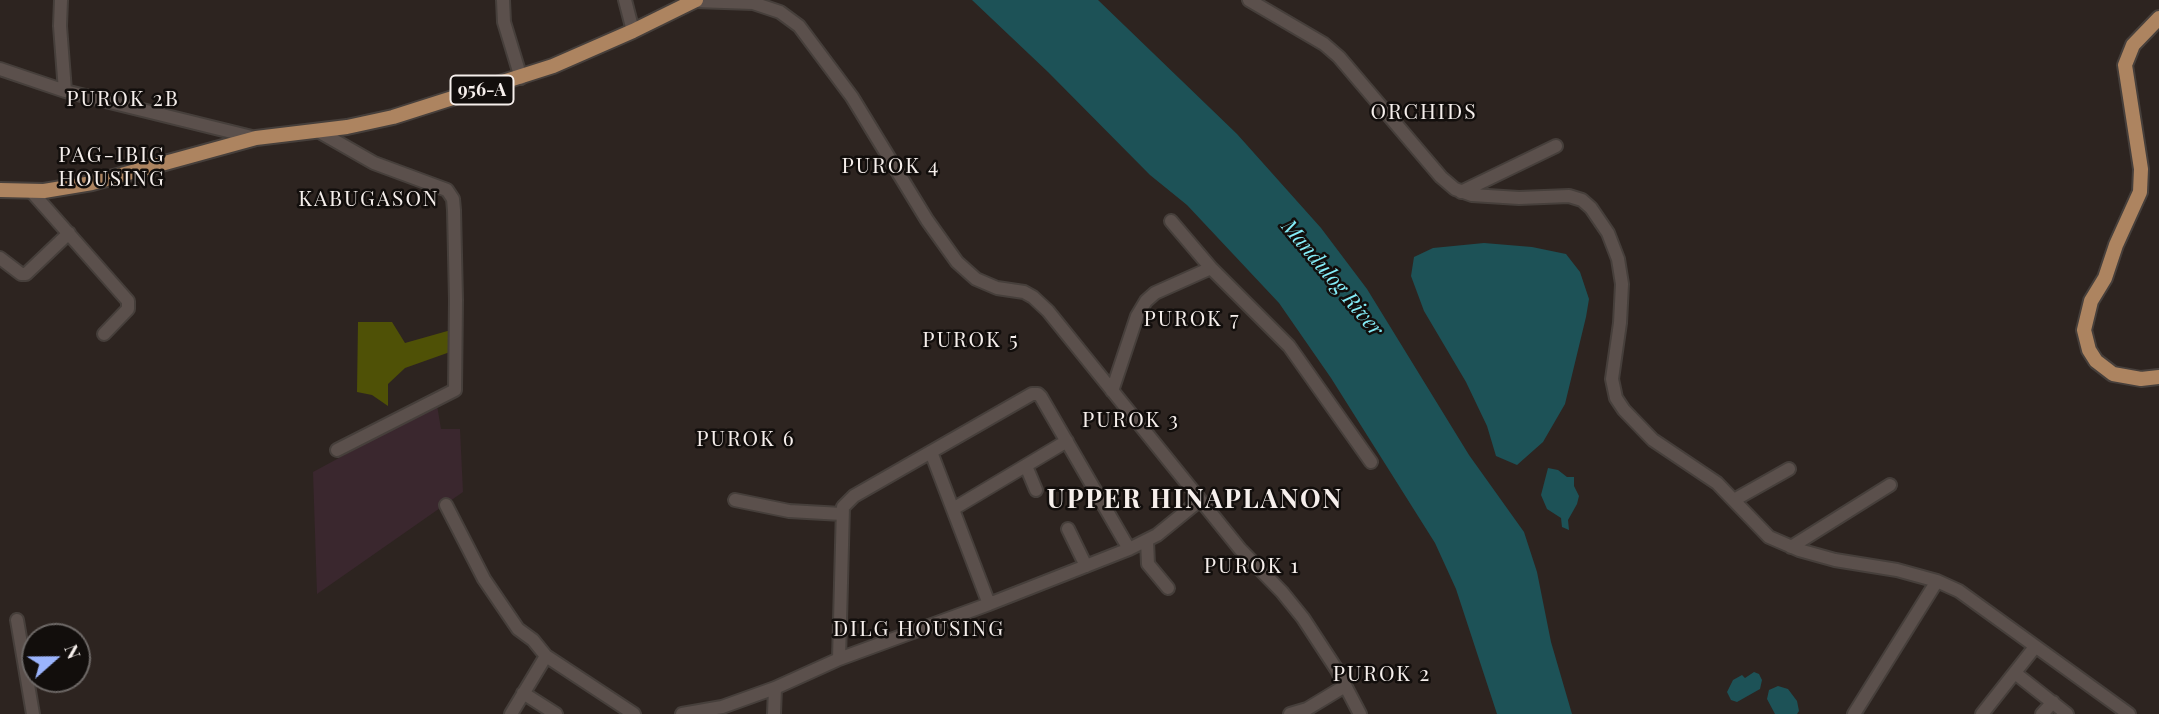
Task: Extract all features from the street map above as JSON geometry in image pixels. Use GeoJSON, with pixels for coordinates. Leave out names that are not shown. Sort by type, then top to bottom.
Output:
{"type":"FeatureCollection","features":[{"type":"Feature","properties":{"kind":"main road","name":"956-A"},"geometry":{"type":"LineString","coordinates":[[0,190],[31,191],[93,183],[256,138],[368,123],[521,78],[633,32],[696,0]]}},
{"type":"Feature","properties":{"kind":"main road"},"geometry":{"type":"LineString","coordinates":[[2159,18],[2133,45],[2125,65],[2141,169],[2140,192],[2116,245],[2105,278],[2091,302],[2084,330],[2089,350],[2096,361],[2113,374],[2141,379],[2159,377]]}},
{"type":"Feature","properties":{"kind":"street"},"geometry":{"type":"LineString","coordinates":[[61,0],[60,26],[65,90]]}},
{"type":"Feature","properties":{"kind":"street"},"geometry":{"type":"LineString","coordinates":[[503,0],[504,22],[521,78]]}},
{"type":"Feature","properties":{"kind":"street"},"geometry":{"type":"LineString","coordinates":[[625,0],[633,32]]}},
{"type":"Feature","properties":{"kind":"street"},"geometry":{"type":"LineString","coordinates":[[696,0],[753,3],[780,12],[799,26],[852,97],[927,220],[957,262],[976,279],[988,285],[1024,292],[1048,312],[1240,549],[1303,618],[1321,644],[1360,714]]}},
{"type":"Feature","properties":{"kind":"street"},"geometry":{"type":"LineString","coordinates":[[1249,0],[1324,44],[1339,57],[1441,177],[1461,192],[1519,198],[1569,196],[1582,200],[1591,208],[1608,233],[1618,259],[1622,284],[1612,379],[1616,398],[1653,440],[1717,483],[1769,537],[1791,547],[1835,560],[1897,570],[1937,581],[1959,591],[2129,714]]}},
{"type":"Feature","properties":{"kind":"street","name":"956-A"},"geometry":{"type":"LineString","coordinates":[[0,69],[65,90],[256,138]]}},
{"type":"Feature","properties":{"kind":"street"},"geometry":{"type":"LineString","coordinates":[[318,131],[374,163],[447,190],[453,200],[454,210],[454,390],[337,450]]}},
{"type":"Feature","properties":{"kind":"street"},"geometry":{"type":"LineString","coordinates":[[1461,192],[1556,146]]}},
{"type":"Feature","properties":{"kind":"street"},"geometry":{"type":"LineString","coordinates":[[31,191],[128,300],[128,309],[104,334]]}},
{"type":"Feature","properties":{"kind":"street"},"geometry":{"type":"LineString","coordinates":[[1171,221],[1211,268],[1289,346],[1371,462]]}},
{"type":"Feature","properties":{"kind":"street"},"geometry":{"type":"LineString","coordinates":[[0,258],[21,274],[26,274],[69,233]]}},
{"type":"Feature","properties":{"kind":"street"},"geometry":{"type":"LineString","coordinates":[[1112,391],[1137,316],[1146,301],[1155,293],[1211,268]]}},
{"type":"Feature","properties":{"kind":"street"},"geometry":{"type":"LineString","coordinates":[[839,659],[843,507],[854,496],[1035,393],[1041,397],[1129,549]]}},
{"type":"Feature","properties":{"kind":"street"},"geometry":{"type":"LineString","coordinates":[[953,509],[1067,441]]}},
{"type":"Feature","properties":{"kind":"street"},"geometry":{"type":"LineString","coordinates":[[931,452],[989,604]]}},
{"type":"Feature","properties":{"kind":"street"},"geometry":{"type":"LineString","coordinates":[[1026,466],[1036,490]]}},
{"type":"Feature","properties":{"kind":"street"},"geometry":{"type":"LineString","coordinates":[[1734,500],[1789,469]]}},
{"type":"Feature","properties":{"kind":"street"},"geometry":{"type":"LineString","coordinates":[[1791,547],[1890,485]]}},
{"type":"Feature","properties":{"kind":"street"},"geometry":{"type":"LineString","coordinates":[[735,500],[789,511],[842,514]]}},
{"type":"Feature","properties":{"kind":"street"},"geometry":{"type":"LineString","coordinates":[[682,714],[722,710],[839,659],[1129,549],[1147,541],[1200,500]]}},
{"type":"Feature","properties":{"kind":"street"},"geometry":{"type":"LineString","coordinates":[[446,505],[458,533],[498,603],[519,629],[533,640],[546,656],[634,714]]}},
{"type":"Feature","properties":{"kind":"street"},"geometry":{"type":"LineString","coordinates":[[1068,529],[1086,566]]}},
{"type":"Feature","properties":{"kind":"street"},"geometry":{"type":"LineString","coordinates":[[1147,541],[1147,564],[1168,588]]}},
{"type":"Feature","properties":{"kind":"street"},"geometry":{"type":"LineString","coordinates":[[1854,714],[1937,581]]}},
{"type":"Feature","properties":{"kind":"street"},"geometry":{"type":"LineString","coordinates":[[17,620],[33,714]]}},
{"type":"Feature","properties":{"kind":"street"},"geometry":{"type":"LineString","coordinates":[[1982,714],[2035,647]]}},
{"type":"Feature","properties":{"kind":"street"},"geometry":{"type":"LineString","coordinates":[[511,714],[546,656]]}},
{"type":"Feature","properties":{"kind":"street"},"geometry":{"type":"LineString","coordinates":[[2015,673],[2067,714]]}},
{"type":"Feature","properties":{"kind":"street"},"geometry":{"type":"LineString","coordinates":[[1290,714],[1307,709],[1345,686]]}},
{"type":"Feature","properties":{"kind":"street"},"geometry":{"type":"LineString","coordinates":[[775,688],[774,714],[782,714]]}},
{"type":"Feature","properties":{"kind":"street"},"geometry":{"type":"LineString","coordinates":[[523,693],[556,714]]}},
{"type":"Feature","properties":{"kind":"street"},"geometry":{"type":"LineString","coordinates":[[2042,714],[2053,702]]}},
{"type":"Feature","properties":{"kind":"shaded area"},"geometry":{"type":"Polygon","coordinates":[[[358,322],[392,322],[405,343],[451,330],[450,352],[405,368],[388,384],[388,406],[372,395],[357,392],[358,322]]]}},
{"type":"Feature","properties":{"kind":"shaded area"},"geometry":{"type":"Polygon","coordinates":[[[437,405],[441,429],[460,429],[463,492],[317,594],[313,472],[437,405]]]}},
{"type":"Feature","properties":{"kind":"water","name":"Mandulog River"},"geometry":{"type":"Polygon","coordinates":[[[972,0],[1098,0],[1237,134],[1321,228],[1367,289],[1469,455],[1524,532],[1537,572],[1551,642],[1572,714],[1497,714],[1456,589],[1435,543],[1331,378],[1279,303],[1187,205],[1150,175],[972,0]]]}},
{"type":"Feature","properties":{"kind":"water"},"geometry":{"type":"Polygon","coordinates":[[[1484,243],[1532,247],[1566,254],[1580,272],[1589,299],[1565,404],[1543,442],[1517,465],[1496,456],[1487,426],[1466,382],[1424,311],[1411,276],[1414,257],[1433,248],[1484,243]]]}},
{"type":"Feature","properties":{"kind":"water"},"geometry":{"type":"Polygon","coordinates":[[[1548,468],[1558,470],[1567,477],[1574,477],[1574,486],[1579,496],[1568,520],[1569,530],[1562,527],[1561,518],[1547,509],[1541,495],[1548,468]]]}},
{"type":"Feature","properties":{"kind":"water"},"geometry":{"type":"Polygon","coordinates":[[[1754,672],[1759,674],[1762,680],[1760,689],[1737,702],[1731,700],[1727,692],[1733,680],[1742,675],[1745,678],[1754,672]]]}},
{"type":"Feature","properties":{"kind":"water"},"geometry":{"type":"Polygon","coordinates":[[[1778,686],[1788,689],[1797,701],[1797,714],[1775,714],[1767,699],[1769,690],[1778,686]]]}},
{"type":"Feature","properties":{"kind":"district","name":"PUROK 2B"},"geometry":{"type":"Point","coordinates":[123,99]}},
{"type":"Feature","properties":{"kind":"district","name":"ORCHIDS"},"geometry":{"type":"Point","coordinates":[1424,112]}},
{"type":"Feature","properties":{"kind":"district","name":"PUROK 4"},"geometry":{"type":"Point","coordinates":[891,166]}},
{"type":"Feature","properties":{"kind":"district","name":"PAG-IBIG HOUSING"},"geometry":{"type":"Point","coordinates":[112,167]}},
{"type":"Feature","properties":{"kind":"district","name":"KABUGASON"},"geometry":{"type":"Point","coordinates":[369,199]}},
{"type":"Feature","properties":{"kind":"district","name":"PUROK 7"},"geometry":{"type":"Point","coordinates":[1192,319]}},
{"type":"Feature","properties":{"kind":"district","name":"PUROK 5"},"geometry":{"type":"Point","coordinates":[971,340]}},
{"type":"Feature","properties":{"kind":"district","name":"PUROK 3"},"geometry":{"type":"Point","coordinates":[1131,420]}},
{"type":"Feature","properties":{"kind":"district","name":"PUROK 6"},"geometry":{"type":"Point","coordinates":[746,439]}},
{"type":"Feature","properties":{"kind":"district","name":"UPPER HINAPLANON"},"geometry":{"type":"Point","coordinates":[1195,500]}},
{"type":"Feature","properties":{"kind":"district","name":"PUROK 1"},"geometry":{"type":"Point","coordinates":[1252,566]}},
{"type":"Feature","properties":{"kind":"district","name":"DILG HOUSING"},"geometry":{"type":"Point","coordinates":[919,629]}},
{"type":"Feature","properties":{"kind":"district","name":"PUROK 2"},"geometry":{"type":"Point","coordinates":[1382,674]}}]}
